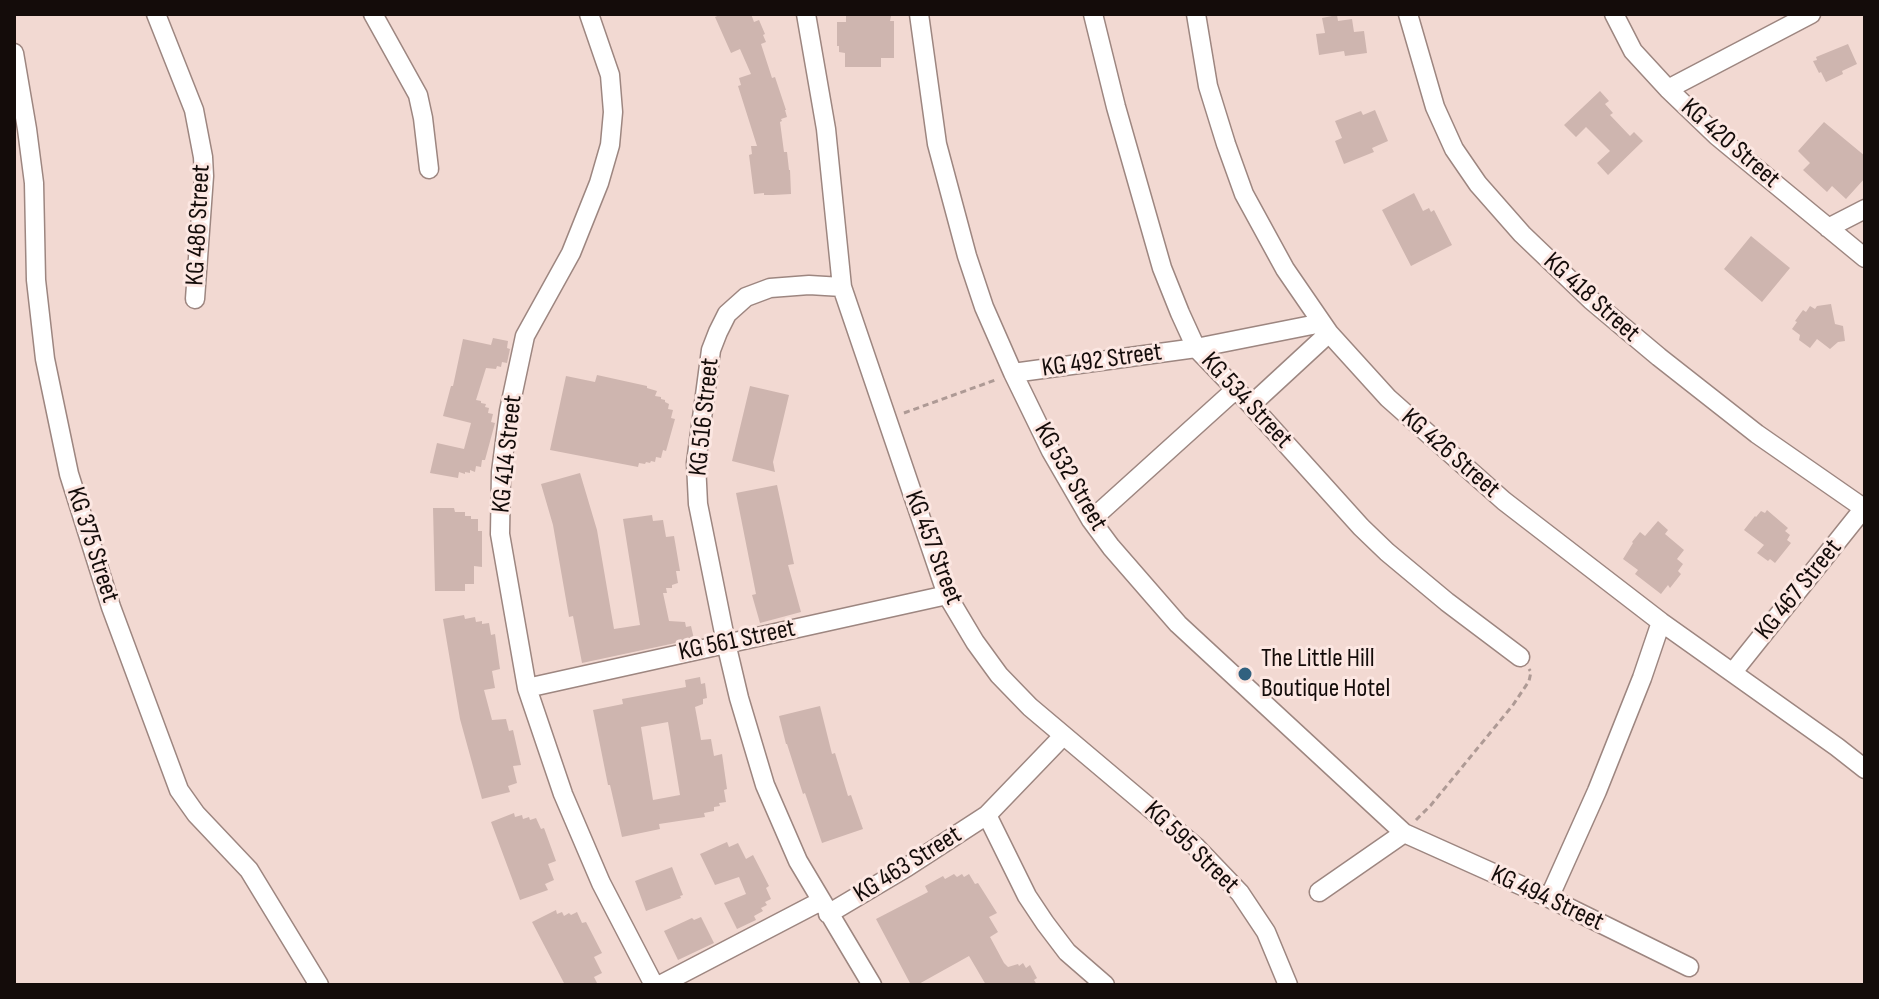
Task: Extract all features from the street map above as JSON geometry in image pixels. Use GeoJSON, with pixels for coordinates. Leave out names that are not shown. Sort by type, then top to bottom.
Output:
{"type":"FeatureCollection","features":[{"type":"Feature","properties":{"kind":"street","name":"KG 486 Street"},"geometry":{"type":"LineString","coordinates":[[156,14],[194,110],[203,157],[195,299]]}},
{"type":"Feature","properties":{"kind":"street"},"geometry":{"type":"LineString","coordinates":[[373,14],[418,95],[429,169]]}},
{"type":"Feature","properties":{"kind":"street","name":"KG 414 Street"},"geometry":{"type":"LineString","coordinates":[[589,14],[610,75],[613,112],[610,145],[599,183],[571,253],[525,336],[509,411],[501,472],[500,534],[527,688],[563,794],[601,883],[657,985]]}},
{"type":"Feature","properties":{"kind":"street","name":"KG 457 Street"},"geometry":{"type":"LineString","coordinates":[[806,14],[826,129],[842,287],[947,595],[999,675],[1063,736]]}},
{"type":"Feature","properties":{"kind":"street","name":"KG 532 Street"},"geometry":{"type":"LineString","coordinates":[[919,14],[937,144],[984,307],[1051,451],[1091,520],[1178,624],[1404,833]]}},
{"type":"Feature","properties":{"kind":"street","name":"KG 534 Street"},"geometry":{"type":"LineString","coordinates":[[1093,14],[1162,268],[1196,348],[1387,552],[1520,657]]}},
{"type":"Feature","properties":{"kind":"street","name":"KG 426 Street"},"geometry":{"type":"LineString","coordinates":[[1196,14],[1208,86],[1244,194],[1285,269],[1326,328],[1388,398],[1504,501],[1661,622],[1865,769]]}},
{"type":"Feature","properties":{"kind":"street","name":"KG 418 Street"},"geometry":{"type":"LineString","coordinates":[[1408,14],[1435,107],[1454,149],[1478,184],[1522,234],[1591,300],[1659,357],[1757,434],[1865,508]]}},
{"type":"Feature","properties":{"kind":"street","name":"KG 420 Street"},"geometry":{"type":"LineString","coordinates":[[1613,14],[1633,51],[1668,89],[1717,136],[1865,258]]}},
{"type":"Feature","properties":{"kind":"street"},"geometry":{"type":"LineString","coordinates":[[1668,89],[1811,14]]}},
{"type":"Feature","properties":{"kind":"street","name":"KG 375 Street"},"geometry":{"type":"LineString","coordinates":[[14,53],[34,183],[36,280],[45,359],[69,474],[111,607],[179,790],[196,814],[249,870],[319,985]]}},
{"type":"Feature","properties":{"kind":"street"},"geometry":{"type":"LineString","coordinates":[[1828,228],[1865,209]]}},
{"type":"Feature","properties":{"kind":"street","name":"KG 516 Street"},"geometry":{"type":"LineString","coordinates":[[824,908],[798,861],[765,785],[739,698],[698,504],[696,463],[711,350],[727,314],[746,297],[770,288],[842,287]]}},
{"type":"Feature","properties":{"kind":"street"},"geometry":{"type":"LineString","coordinates":[[1251,405],[1326,328]]}},
{"type":"Feature","properties":{"kind":"street","name":"KG 492 Street"},"geometry":{"type":"LineString","coordinates":[[1013,373],[1326,328]]}},
{"type":"Feature","properties":{"kind":"street"},"geometry":{"type":"LineString","coordinates":[[1091,520],[1236,389]]}},
{"type":"Feature","properties":{"kind":"street","name":"KG 467 Street"},"geometry":{"type":"LineString","coordinates":[[1733,672],[1865,508]]}},
{"type":"Feature","properties":{"kind":"street","name":"KG 561 Street"},"geometry":{"type":"LineString","coordinates":[[527,688],[947,595]]}},
{"type":"Feature","properties":{"kind":"street"},"geometry":{"type":"LineString","coordinates":[[1549,898],[1597,791],[1661,622]]}},
{"type":"Feature","properties":{"kind":"street"},"geometry":{"type":"LineString","coordinates":[[1063,736],[987,815],[1027,896],[1045,923],[1067,952],[1105,985]]}},
{"type":"Feature","properties":{"kind":"street","name":"KG 595 Street"},"geometry":{"type":"LineString","coordinates":[[1063,736],[1196,847],[1240,893],[1266,932],[1288,985]]}},
{"type":"Feature","properties":{"kind":"street","name":"KG 463 Street"},"geometry":{"type":"LineString","coordinates":[[657,985],[907,867],[987,815]]}},
{"type":"Feature","properties":{"kind":"street"},"geometry":{"type":"LineString","coordinates":[[1319,892],[1404,833]]}},
{"type":"Feature","properties":{"kind":"street","name":"KG 494 Street"},"geometry":{"type":"LineString","coordinates":[[1404,833],[1549,898],[1689,967]]}},
{"type":"Feature","properties":{"kind":"street"},"geometry":{"type":"LineString","coordinates":[[824,908],[872,985]]}},
{"type":"Feature","properties":{"kind":"path","name":"KG 492 Street"},"geometry":{"type":"LineString","coordinates":[[886,419],[1013,373]]}},
{"type":"Feature","properties":{"kind":"path"},"geometry":{"type":"LineString","coordinates":[[1404,833],[1431,805],[1525,689],[1531,672],[1520,657]]}},
{"type":"Feature","properties":{"kind":"building"},"geometry":{"type":"Polygon","coordinates":[[[722,14],[751,14],[754,22],[759,20],[765,34],[766,42],[761,44],[786,110],[787,117],[780,122],[790,170],[791,194],[754,194],[749,155],[752,154],[751,146],[757,146],[738,86],[741,85],[739,78],[751,74],[740,49],[731,53],[715,17],[722,14]]]}},
{"type":"Feature","properties":{"kind":"building"},"geometry":{"type":"Polygon","coordinates":[[[846,14],[891,16],[890,21],[894,21],[894,58],[881,58],[881,67],[845,67],[845,53],[839,52],[837,46],[837,22],[846,22],[846,14]]]}},
{"type":"Feature","properties":{"kind":"building"},"geometry":{"type":"Polygon","coordinates":[[[1337,15],[1338,21],[1352,19],[1354,32],[1364,31],[1367,53],[1345,56],[1344,51],[1319,55],[1316,34],[1325,33],[1322,18],[1337,15]]]}},
{"type":"Feature","properties":{"kind":"building"},"geometry":{"type":"Polygon","coordinates":[[[1848,44],[1857,64],[1826,82],[1813,61],[1848,44]]]}},
{"type":"Feature","properties":{"kind":"building"},"geometry":{"type":"Polygon","coordinates":[[[1600,91],[1609,101],[1605,104],[1613,113],[1610,115],[1630,136],[1634,132],[1643,141],[1608,175],[1597,163],[1610,151],[1586,127],[1576,137],[1564,125],[1600,91]]]}},
{"type":"Feature","properties":{"kind":"building"},"geometry":{"type":"Polygon","coordinates":[[[1375,110],[1388,141],[1372,148],[1374,152],[1344,164],[1335,141],[1342,138],[1335,121],[1361,111],[1363,115],[1375,110]]]}},
{"type":"Feature","properties":{"kind":"building"},"geometry":{"type":"Polygon","coordinates":[[[1824,122],[1865,156],[1865,178],[1846,199],[1832,186],[1827,192],[1803,170],[1810,163],[1798,151],[1824,122]]]}},
{"type":"Feature","properties":{"kind":"building"},"geometry":{"type":"Polygon","coordinates":[[[1414,193],[1423,211],[1429,208],[1431,212],[1434,210],[1452,245],[1411,266],[1382,210],[1414,193]]]}},
{"type":"Feature","properties":{"kind":"building"},"geometry":{"type":"Polygon","coordinates":[[[1751,236],[1790,268],[1762,302],[1724,269],[1751,236]]]}},
{"type":"Feature","properties":{"kind":"building"},"geometry":{"type":"Polygon","coordinates":[[[1831,304],[1835,324],[1843,326],[1845,341],[1838,342],[1830,349],[1817,339],[1810,348],[1799,340],[1800,335],[1792,329],[1795,321],[1810,306],[1815,309],[1831,304]]]}},
{"type":"Feature","properties":{"kind":"building"},"geometry":{"type":"Polygon","coordinates":[[[493,338],[508,341],[507,348],[510,349],[507,363],[502,362],[501,367],[497,366],[496,369],[486,368],[476,400],[486,404],[488,413],[493,414],[491,422],[495,423],[485,460],[482,460],[481,467],[476,466],[475,472],[459,472],[458,478],[430,473],[437,443],[464,449],[471,423],[443,416],[463,339],[491,345],[493,338]]]}},
{"type":"Feature","properties":{"kind":"building"},"geometry":{"type":"Polygon","coordinates":[[[597,375],[647,386],[657,391],[655,396],[669,404],[668,409],[673,410],[671,418],[675,419],[661,458],[656,457],[655,462],[639,463],[638,467],[550,450],[566,376],[595,382],[597,375]]]}},
{"type":"Feature","properties":{"kind":"building"},"geometry":{"type":"Polygon","coordinates":[[[750,386],[789,395],[773,462],[775,472],[732,461],[750,386]]]}},
{"type":"Feature","properties":{"kind":"building"},"geometry":{"type":"Polygon","coordinates":[[[580,473],[597,530],[614,629],[640,625],[623,519],[652,515],[653,521],[663,520],[666,537],[674,536],[680,571],[676,571],[678,583],[666,588],[667,593],[663,593],[669,621],[685,622],[686,627],[691,626],[694,639],[582,663],[573,616],[569,617],[553,525],[541,484],[580,473]]]}},
{"type":"Feature","properties":{"kind":"building"},"geometry":{"type":"Polygon","coordinates":[[[777,485],[794,564],[788,565],[801,612],[760,623],[752,595],[756,594],[736,493],[777,485]]]}},
{"type":"Feature","properties":{"kind":"building"},"geometry":{"type":"Polygon","coordinates":[[[433,508],[454,508],[455,512],[465,512],[465,516],[478,519],[478,531],[482,531],[482,567],[474,566],[474,584],[465,584],[465,591],[435,591],[433,508]]]}},
{"type":"Feature","properties":{"kind":"building"},"geometry":{"type":"Polygon","coordinates":[[[1767,510],[1788,528],[1785,531],[1790,535],[1787,540],[1791,543],[1775,563],[1757,553],[1764,545],[1744,530],[1755,516],[1767,510]]]}},
{"type":"Feature","properties":{"kind":"building"},"geometry":{"type":"Polygon","coordinates":[[[1658,521],[1668,530],[1665,534],[1684,550],[1677,559],[1683,564],[1678,571],[1681,574],[1661,594],[1635,574],[1638,570],[1623,559],[1640,532],[1645,536],[1658,521]]]}},
{"type":"Feature","properties":{"kind":"building"},"geometry":{"type":"Polygon","coordinates":[[[464,615],[465,619],[475,617],[476,622],[489,623],[491,635],[495,634],[500,669],[492,671],[495,688],[484,690],[492,720],[506,719],[509,731],[513,730],[521,765],[513,766],[517,783],[508,786],[510,792],[482,799],[460,719],[443,619],[464,615]]]}},
{"type":"Feature","properties":{"kind":"building"},"geometry":{"type":"Polygon","coordinates":[[[700,677],[701,684],[705,683],[707,698],[695,707],[701,740],[711,739],[714,756],[722,754],[726,802],[719,803],[720,806],[714,807],[714,811],[704,813],[705,817],[659,824],[660,829],[622,837],[593,710],[623,704],[622,699],[686,687],[685,680],[700,677]],[[668,722],[641,727],[653,800],[680,795],[668,722]]]}},
{"type":"Feature","properties":{"kind":"building"},"geometry":{"type":"Polygon","coordinates":[[[820,706],[832,754],[835,753],[848,796],[851,795],[863,829],[822,843],[779,716],[820,706]]]}},
{"type":"Feature","properties":{"kind":"building"},"geometry":{"type":"Polygon","coordinates":[[[514,813],[515,817],[522,815],[523,819],[536,818],[541,829],[544,828],[556,861],[548,864],[554,880],[545,884],[548,890],[520,900],[491,822],[514,813]]]}},
{"type":"Feature","properties":{"kind":"building"},"geometry":{"type":"Polygon","coordinates":[[[727,842],[729,847],[738,843],[746,859],[753,855],[769,886],[766,888],[771,899],[761,908],[763,911],[754,916],[756,920],[737,929],[724,903],[746,894],[739,877],[715,885],[700,854],[727,842]]]}},
{"type":"Feature","properties":{"kind":"building"},"geometry":{"type":"Polygon","coordinates":[[[672,867],[683,895],[646,911],[635,881],[672,867]]]}},
{"type":"Feature","properties":{"kind":"building"},"geometry":{"type":"Polygon","coordinates":[[[954,874],[964,877],[969,874],[975,884],[978,883],[997,913],[989,917],[998,932],[990,937],[1004,963],[1008,967],[1023,963],[1026,968],[1030,965],[1037,985],[986,985],[969,956],[917,985],[911,985],[876,919],[928,892],[925,886],[954,874]]]}},
{"type":"Feature","properties":{"kind":"building"},"geometry":{"type":"Polygon","coordinates":[[[556,910],[557,914],[562,912],[564,916],[577,912],[582,923],[586,922],[602,953],[594,957],[602,973],[594,977],[598,985],[565,985],[532,922],[556,910]]]}},
{"type":"Feature","properties":{"kind":"building"},"geometry":{"type":"Polygon","coordinates":[[[701,917],[714,943],[678,960],[664,931],[701,917]]]}},
{"type":"Feature","properties":{"kind":"place","name":"The Little Hill Boutique Hotel"},"geometry":{"type":"Point","coordinates":[1245,674]}}]}
